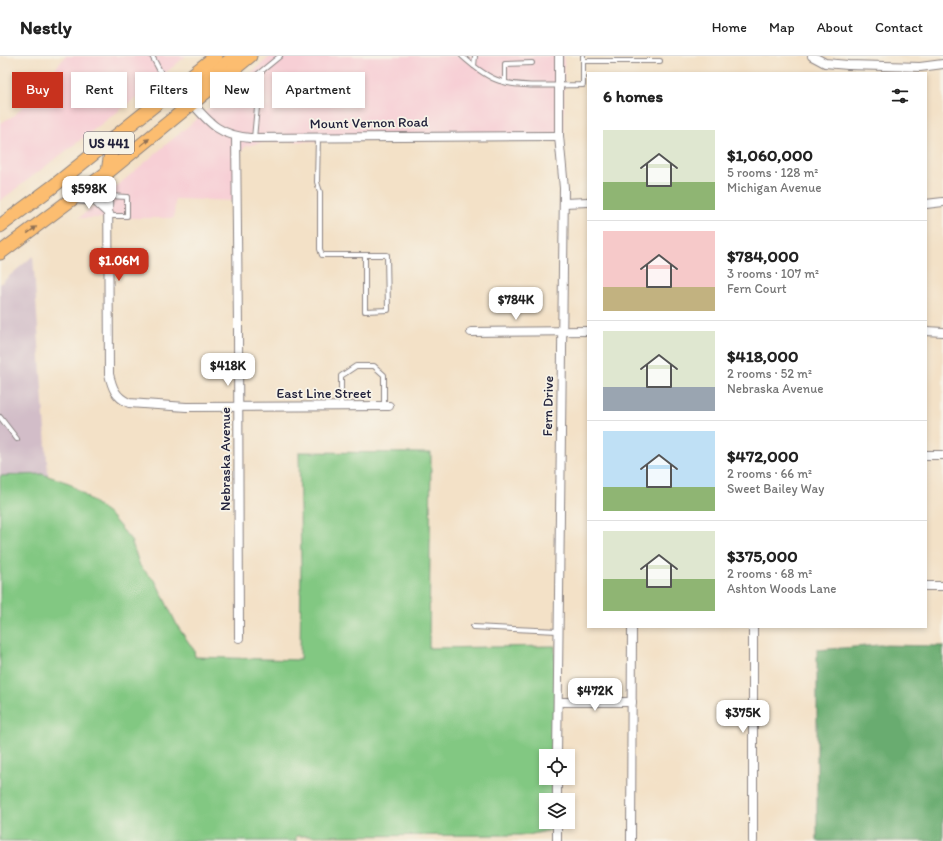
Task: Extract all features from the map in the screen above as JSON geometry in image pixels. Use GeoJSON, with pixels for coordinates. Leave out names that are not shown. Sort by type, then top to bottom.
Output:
{"type":"FeatureCollection","features":[{"type":"Feature","properties":{"kind":"main road","name":"US 441"},"geometry":{"type":"LineString","coordinates":[[196,72],[216,56]]}},
{"type":"Feature","properties":{"kind":"main road"},"geometry":{"type":"LineString","coordinates":[[202,84],[203,82],[236,56]]}},
{"type":"Feature","properties":{"kind":"main road","name":"US 441"},"geometry":{"type":"LineString","coordinates":[[231,72],[250,56]]}},
{"type":"Feature","properties":{"kind":"main road","name":"US 441"},"geometry":{"type":"LineString","coordinates":[[202,96],[210,90]]}},
{"type":"Feature","properties":{"kind":"main road","name":"US 441"},"geometry":{"type":"LineString","coordinates":[[0,225],[152,108]]}},
{"type":"Feature","properties":{"kind":"main road","name":"US 441"},"geometry":{"type":"LineString","coordinates":[[0,253],[74,199],[188,108]]}},
{"type":"Feature","properties":{"kind":"main road"},"geometry":{"type":"LineString","coordinates":[[108,172],[111,152],[120,134]]}},
{"type":"Feature","properties":{"kind":"street","name":"Fern Drive"},"geometry":{"type":"LineString","coordinates":[[557,749],[564,202],[559,136],[559,56]]}},
{"type":"Feature","properties":{"kind":"street"},"geometry":{"type":"LineString","coordinates":[[812,56],[825,63],[848,65],[920,67],[943,64]]}},
{"type":"Feature","properties":{"kind":"street","name":"Mount Vernon Road"},"geometry":{"type":"LineString","coordinates":[[200,108],[215,128],[236,136],[254,138],[318,136],[559,136]]}},
{"type":"Feature","properties":{"kind":"street","name":"Nebraska Avenue"},"geometry":{"type":"LineString","coordinates":[[236,136],[239,638]]}},
{"type":"Feature","properties":{"kind":"street"},"geometry":{"type":"LineString","coordinates":[[108,172],[109,215]]}},
{"type":"Feature","properties":{"kind":"street"},"geometry":{"type":"LineString","coordinates":[[74,199],[95,201],[109,215]]}},
{"type":"Feature","properties":{"kind":"street"},"geometry":{"type":"LineString","coordinates":[[564,202],[587,202]]}},
{"type":"Feature","properties":{"kind":"street"},"geometry":{"type":"LineString","coordinates":[[927,204],[943,202]]}},
{"type":"Feature","properties":{"kind":"street","name":"East Line Street"},"geometry":{"type":"LineString","coordinates":[[109,215],[109,374],[117,396],[129,403],[157,406],[386,406]]}},
{"type":"Feature","properties":{"kind":"street"},"geometry":{"type":"LineString","coordinates":[[470,332],[587,331]]}},
{"type":"Feature","properties":{"kind":"street"},"geometry":{"type":"LineString","coordinates":[[927,331],[943,332]]}},
{"type":"Feature","properties":{"kind":"street"},"geometry":{"type":"LineString","coordinates":[[927,455],[943,455]]}},
{"type":"Feature","properties":{"kind":"street"},"geometry":{"type":"LineString","coordinates":[[927,586],[943,586]]}},
{"type":"Feature","properties":{"kind":"street"},"geometry":{"type":"LineString","coordinates":[[631,841],[632,628]]}},
{"type":"Feature","properties":{"kind":"street"},"geometry":{"type":"LineString","coordinates":[[753,841],[754,628]]}},
{"type":"Feature","properties":{"kind":"street"},"geometry":{"type":"LineString","coordinates":[[558,702],[632,702]]}},
{"type":"Feature","properties":{"kind":"street"},"geometry":{"type":"LineString","coordinates":[[557,829],[557,841]]}},
{"type":"Feature","properties":{"kind":"lane"},"geometry":{"type":"LineString","coordinates":[[152,56],[161,72]]}},
{"type":"Feature","properties":{"kind":"lane"},"geometry":{"type":"LineString","coordinates":[[260,72],[280,56]]}},
{"type":"Feature","properties":{"kind":"lane"},"geometry":{"type":"LineString","coordinates":[[462,56],[474,66],[500,82],[559,85],[583,85],[583,58],[660,61]]}},
{"type":"Feature","properties":{"kind":"lane"},"geometry":{"type":"LineString","coordinates":[[474,66],[475,56]]}},
{"type":"Feature","properties":{"kind":"lane"},"geometry":{"type":"LineString","coordinates":[[505,82],[505,64],[532,63]]}},
{"type":"Feature","properties":{"kind":"lane"},"geometry":{"type":"LineString","coordinates":[[254,138],[257,108]]}},
{"type":"Feature","properties":{"kind":"lane"},"geometry":{"type":"LineString","coordinates":[[318,136],[317,182],[320,192],[320,249],[322,255],[365,255],[387,255],[388,310],[365,310],[365,255]]}},
{"type":"Feature","properties":{"kind":"lane"},"geometry":{"type":"LineString","coordinates":[[109,196],[127,197],[127,216],[109,215]]}},
{"type":"Feature","properties":{"kind":"lane"},"geometry":{"type":"LineString","coordinates":[[341,406],[342,376],[356,366],[374,366],[384,375],[386,406]]}},
{"type":"Feature","properties":{"kind":"lane"},"geometry":{"type":"LineString","coordinates":[[0,417],[17,439]]}},
{"type":"Feature","properties":{"kind":"lane"},"geometry":{"type":"LineString","coordinates":[[474,627],[558,631]]}},
{"type":"Feature","properties":{"kind":"shaded area"},"geometry":{"type":"Polygon","coordinates":[[[66,56],[186,56],[167,72],[135,72],[135,98],[127,105],[127,72],[71,72],[71,108],[122,108],[0,201],[0,123],[15,115],[21,108],[63,108],[63,72],[52,72],[66,56]]]}},
{"type":"Feature","properties":{"kind":"shaded area"},"geometry":{"type":"Polygon","coordinates":[[[271,56],[564,56],[564,136],[264,142],[246,146],[238,155],[236,201],[175,199],[174,218],[79,218],[210,107],[264,108],[264,72],[252,72],[271,56]]]}},
{"type":"Feature","properties":{"kind":"shaded area"},"geometry":{"type":"Polygon","coordinates":[[[33,256],[48,476],[42,474],[0,476],[0,284],[33,256]]]}},
{"type":"Feature","properties":{"kind":"green space"},"geometry":{"type":"Polygon","coordinates":[[[299,452],[431,453],[429,648],[555,646],[556,749],[539,749],[539,785],[556,785],[556,793],[539,793],[539,829],[556,829],[528,835],[296,836],[296,841],[0,841],[0,476],[42,474],[69,483],[111,516],[131,540],[140,566],[156,582],[178,627],[194,650],[195,657],[300,660],[301,566],[299,452]]]}},
{"type":"Feature","properties":{"kind":"green space"},"geometry":{"type":"Polygon","coordinates":[[[879,645],[943,646],[943,841],[817,841],[817,650],[879,645]]]}}]}
